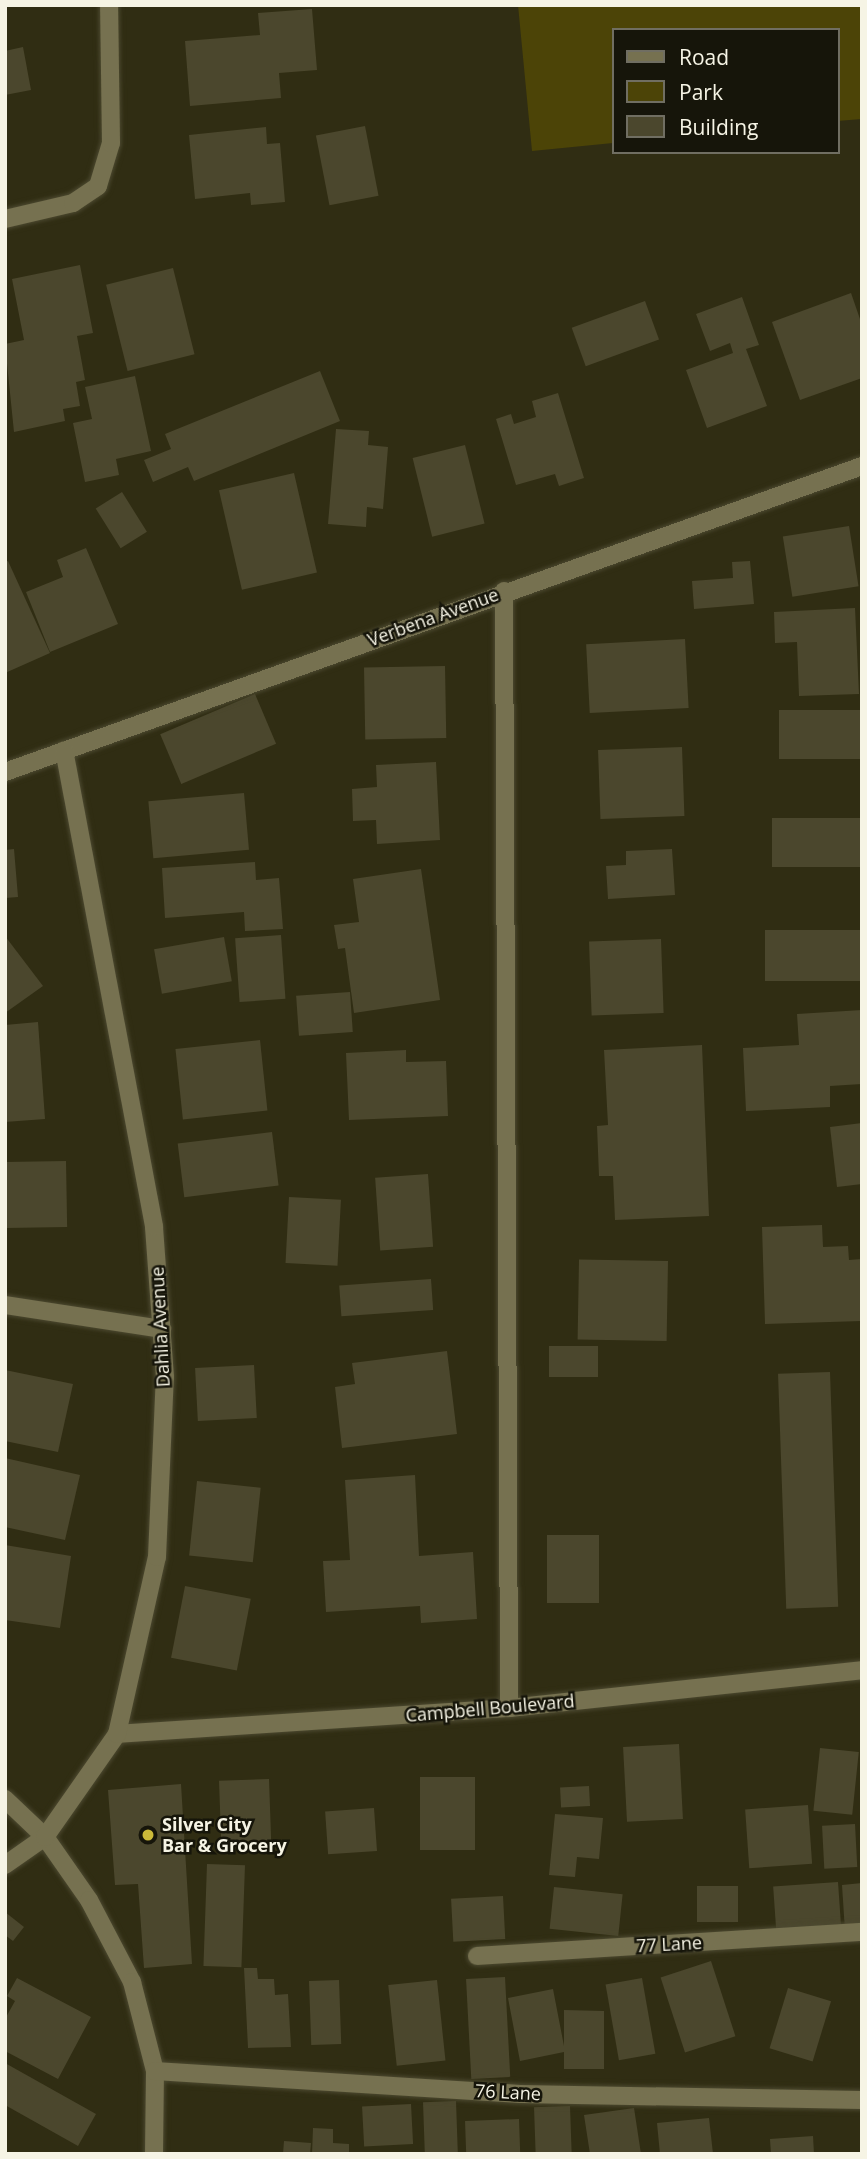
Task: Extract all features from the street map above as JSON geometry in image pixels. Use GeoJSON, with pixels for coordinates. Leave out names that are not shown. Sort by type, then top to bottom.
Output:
{"type":"FeatureCollection","features":[{"type":"Feature","properties":{"kind":"street"},"geometry":{"type":"LineString","coordinates":[[5,219],[73,203],[99,186],[111,143],[108,5]]}},
{"type":"Feature","properties":{"kind":"street","name":"Verbena Avenue"},"geometry":{"type":"LineString","coordinates":[[5,772],[504,591],[862,466]]}},
{"type":"Feature","properties":{"kind":"street"},"geometry":{"type":"LineString","coordinates":[[504,591],[509,1708]]}},
{"type":"Feature","properties":{"kind":"street","name":"Dahlia Avenue"},"geometry":{"type":"LineString","coordinates":[[5,1865],[44,1837],[117,1734],[156,1557],[162,1329],[154,1226],[64,750]]}},
{"type":"Feature","properties":{"kind":"street"},"geometry":{"type":"LineString","coordinates":[[5,1305],[162,1329]]}},
{"type":"Feature","properties":{"kind":"street","name":"Campbell Boulevard"},"geometry":{"type":"LineString","coordinates":[[117,1734],[509,1708],[862,1670]]}},
{"type":"Feature","properties":{"kind":"street"},"geometry":{"type":"LineString","coordinates":[[5,1799],[44,1837],[108,1932],[132,1982],[155,2071],[154,2154]]}},
{"type":"Feature","properties":{"kind":"street","name":"77 Lane"},"geometry":{"type":"LineString","coordinates":[[477,1956],[862,1933]]}},
{"type":"Feature","properties":{"kind":"street","name":"76 Lane"},"geometry":{"type":"LineString","coordinates":[[155,2071],[520,2094],[862,2100]]}},
{"type":"Feature","properties":{"kind":"green space"},"geometry":{"type":"Polygon","coordinates":[[[518,5],[862,5],[862,119],[839,121],[839,28],[612,28],[612,143],[532,151],[518,5]]]}},
{"type":"Feature","properties":{"kind":"building"},"geometry":{"type":"Polygon","coordinates":[[[312,9],[317,70],[279,73],[281,98],[190,106],[185,41],[260,35],[258,13],[312,9]]]}},
{"type":"Feature","properties":{"kind":"building"},"geometry":{"type":"Polygon","coordinates":[[[23,47],[31,90],[5,95],[5,51],[23,47]]]}},
{"type":"Feature","properties":{"kind":"building"},"geometry":{"type":"Polygon","coordinates":[[[365,126],[379,196],[329,205],[316,136],[365,126]]]}},
{"type":"Feature","properties":{"kind":"building"},"geometry":{"type":"Polygon","coordinates":[[[266,127],[267,144],[280,143],[285,202],[251,205],[250,193],[195,199],[189,135],[266,127]]]}},
{"type":"Feature","properties":{"kind":"building"},"geometry":{"type":"Polygon","coordinates":[[[80,265],[93,333],[77,336],[85,380],[76,382],[80,406],[63,409],[65,421],[14,432],[5,344],[24,340],[12,279],[80,265]]]}},
{"type":"Feature","properties":{"kind":"building"},"geometry":{"type":"Polygon","coordinates":[[[173,268],[195,354],[128,371],[106,285],[173,268]]]}},
{"type":"Feature","properties":{"kind":"building"},"geometry":{"type":"Polygon","coordinates":[[[851,293],[862,325],[862,378],[800,400],[772,322],[851,293]]]}},
{"type":"Feature","properties":{"kind":"building"},"geometry":{"type":"Polygon","coordinates":[[[742,297],[759,345],[746,349],[767,406],[707,428],[686,370],[733,353],[730,343],[710,351],[696,314],[742,297]]]}},
{"type":"Feature","properties":{"kind":"building"},"geometry":{"type":"Polygon","coordinates":[[[645,301],[659,340],[586,366],[572,328],[645,301]]]}},
{"type":"Feature","properties":{"kind":"building"},"geometry":{"type":"Polygon","coordinates":[[[320,371],[340,421],[194,481],[188,467],[153,482],[144,460],[171,449],[165,434],[320,371]]]}},
{"type":"Feature","properties":{"kind":"building"},"geometry":{"type":"Polygon","coordinates":[[[135,376],[151,451],[116,459],[119,475],[85,482],[73,423],[92,419],[85,387],[135,376]]]}},
{"type":"Feature","properties":{"kind":"building"},"geometry":{"type":"Polygon","coordinates":[[[558,393],[584,478],[559,486],[555,474],[516,485],[496,419],[511,414],[514,424],[536,417],[532,401],[558,393]]]}},
{"type":"Feature","properties":{"kind":"building"},"geometry":{"type":"Polygon","coordinates":[[[336,429],[369,431],[368,445],[388,447],[383,509],[367,507],[366,527],[328,524],[336,429]]]}},
{"type":"Feature","properties":{"kind":"building"},"geometry":{"type":"Polygon","coordinates":[[[465,445],[485,524],[432,537],[413,458],[465,445]]]}},
{"type":"Feature","properties":{"kind":"building"},"geometry":{"type":"Polygon","coordinates":[[[294,473],[317,572],[242,590],[219,490],[294,473]]]}},
{"type":"Feature","properties":{"kind":"building"},"geometry":{"type":"Polygon","coordinates":[[[122,492],[147,532],[121,548],[96,508],[122,492]]]}},
{"type":"Feature","properties":{"kind":"building"},"geometry":{"type":"Polygon","coordinates":[[[849,526],[859,586],[792,597],[783,536],[849,526]]]}},
{"type":"Feature","properties":{"kind":"building"},"geometry":{"type":"Polygon","coordinates":[[[86,548],[118,624],[50,652],[26,592],[63,577],[57,560],[86,548]]]}},
{"type":"Feature","properties":{"kind":"building"},"geometry":{"type":"Polygon","coordinates":[[[8,561],[50,653],[5,673],[5,562],[8,561]]]}},
{"type":"Feature","properties":{"kind":"building"},"geometry":{"type":"Polygon","coordinates":[[[750,561],[754,604],[694,609],[692,581],[733,578],[732,562],[750,561]]]}},
{"type":"Feature","properties":{"kind":"building"},"geometry":{"type":"Polygon","coordinates":[[[855,608],[859,694],[799,696],[797,642],[775,643],[774,612],[855,608]]]}},
{"type":"Feature","properties":{"kind":"building"},"geometry":{"type":"Polygon","coordinates":[[[685,639],[689,708],[590,713],[586,644],[685,639]]]}},
{"type":"Feature","properties":{"kind":"building"},"geometry":{"type":"Polygon","coordinates":[[[445,666],[446,738],[365,739],[364,667],[445,666]]]}},
{"type":"Feature","properties":{"kind":"building"},"geometry":{"type":"Polygon","coordinates":[[[255,694],[276,744],[181,784],[160,734],[255,694]]]}},
{"type":"Feature","properties":{"kind":"building"},"geometry":{"type":"Polygon","coordinates":[[[779,710],[862,710],[862,759],[779,759],[779,710]]]}},
{"type":"Feature","properties":{"kind":"building"},"geometry":{"type":"Polygon","coordinates":[[[682,747],[684,816],[600,819],[598,750],[682,747]]]}},
{"type":"Feature","properties":{"kind":"building"},"geometry":{"type":"Polygon","coordinates":[[[436,762],[440,840],[377,844],[376,820],[353,821],[352,789],[377,787],[376,765],[436,762]]]}},
{"type":"Feature","properties":{"kind":"building"},"geometry":{"type":"Polygon","coordinates":[[[244,793],[249,850],[153,858],[148,801],[244,793]]]}},
{"type":"Feature","properties":{"kind":"building"},"geometry":{"type":"Polygon","coordinates":[[[772,818],[862,818],[862,867],[772,867],[772,818]]]}},
{"type":"Feature","properties":{"kind":"building"},"geometry":{"type":"Polygon","coordinates":[[[14,849],[18,897],[5,898],[5,850],[14,849]]]}},
{"type":"Feature","properties":{"kind":"building"},"geometry":{"type":"Polygon","coordinates":[[[672,849],[675,895],[608,899],[606,866],[626,865],[626,851],[672,849]]]}},
{"type":"Feature","properties":{"kind":"building"},"geometry":{"type":"Polygon","coordinates":[[[255,862],[256,880],[279,878],[283,929],[245,931],[244,912],[165,918],[162,868],[255,862]]]}},
{"type":"Feature","properties":{"kind":"building"},"geometry":{"type":"Polygon","coordinates":[[[421,869],[440,1000],[354,1013],[345,948],[338,949],[334,925],[359,922],[353,879],[421,869]]]}},
{"type":"Feature","properties":{"kind":"building"},"geometry":{"type":"Polygon","coordinates":[[[765,930],[862,930],[862,981],[765,981],[765,930]]]}},
{"type":"Feature","properties":{"kind":"building"},"geometry":{"type":"Polygon","coordinates":[[[281,935],[285,999],[240,1002],[235,938],[281,935]]]}},
{"type":"Feature","properties":{"kind":"building"},"geometry":{"type":"Polygon","coordinates":[[[5,936],[43,986],[5,1013],[5,936]]]}},
{"type":"Feature","properties":{"kind":"building"},"geometry":{"type":"Polygon","coordinates":[[[224,937],[232,981],[162,994],[154,949],[224,937]]]}},
{"type":"Feature","properties":{"kind":"building"},"geometry":{"type":"Polygon","coordinates":[[[661,939],[664,1013],[592,1015],[589,942],[661,939]]]}},
{"type":"Feature","properties":{"kind":"building"},"geometry":{"type":"Polygon","coordinates":[[[350,992],[353,1032],[299,1036],[296,996],[350,992]]]}},
{"type":"Feature","properties":{"kind":"building"},"geometry":{"type":"Polygon","coordinates":[[[862,1010],[862,1084],[830,1086],[830,1107],[746,1111],[743,1048],[799,1045],[797,1014],[862,1010]]]}},
{"type":"Feature","properties":{"kind":"building"},"geometry":{"type":"Polygon","coordinates":[[[38,1022],[45,1119],[5,1122],[5,1025],[38,1022]]]}},
{"type":"Feature","properties":{"kind":"building"},"geometry":{"type":"Polygon","coordinates":[[[260,1040],[267,1111],[183,1119],[175,1049],[260,1040]]]}},
{"type":"Feature","properties":{"kind":"building"},"geometry":{"type":"Polygon","coordinates":[[[702,1045],[709,1216],[615,1220],[613,1176],[599,1176],[597,1126],[608,1125],[604,1050],[702,1045]]]}},
{"type":"Feature","properties":{"kind":"building"},"geometry":{"type":"Polygon","coordinates":[[[406,1050],[406,1062],[446,1061],[448,1116],[349,1120],[346,1053],[406,1050]]]}},
{"type":"Feature","properties":{"kind":"building"},"geometry":{"type":"Polygon","coordinates":[[[862,1123],[862,1184],[837,1187],[830,1127],[862,1123]]]}},
{"type":"Feature","properties":{"kind":"building"},"geometry":{"type":"Polygon","coordinates":[[[272,1132],[279,1186],[184,1197],[178,1144],[272,1132]]]}},
{"type":"Feature","properties":{"kind":"building"},"geometry":{"type":"Polygon","coordinates":[[[66,1161],[67,1227],[6,1228],[5,1162],[66,1161]]]}},
{"type":"Feature","properties":{"kind":"building"},"geometry":{"type":"Polygon","coordinates":[[[428,1174],[433,1247],[380,1251],[375,1178],[428,1174]]]}},
{"type":"Feature","properties":{"kind":"building"},"geometry":{"type":"Polygon","coordinates":[[[289,1197],[341,1200],[337,1266],[286,1263],[289,1197]]]}},
{"type":"Feature","properties":{"kind":"building"},"geometry":{"type":"Polygon","coordinates":[[[822,1225],[823,1247],[848,1246],[849,1260],[862,1259],[862,1321],[765,1324],[762,1227],[822,1225]]]}},
{"type":"Feature","properties":{"kind":"building"},"geometry":{"type":"Polygon","coordinates":[[[579,1259],[668,1261],[667,1341],[578,1339],[579,1259]]]}},
{"type":"Feature","properties":{"kind":"building"},"geometry":{"type":"Polygon","coordinates":[[[431,1279],[433,1310],[341,1316],[339,1285],[431,1279]]]}},
{"type":"Feature","properties":{"kind":"building"},"geometry":{"type":"Polygon","coordinates":[[[549,1346],[598,1346],[598,1377],[549,1377],[549,1346]]]}},
{"type":"Feature","properties":{"kind":"building"},"geometry":{"type":"Polygon","coordinates":[[[447,1351],[457,1434],[342,1448],[335,1387],[355,1384],[352,1363],[447,1351]]]}},
{"type":"Feature","properties":{"kind":"building"},"geometry":{"type":"Polygon","coordinates":[[[254,1365],[257,1418],[198,1421],[195,1368],[254,1365]]]}},
{"type":"Feature","properties":{"kind":"building"},"geometry":{"type":"Polygon","coordinates":[[[5,1370],[73,1384],[58,1452],[5,1441],[5,1370]]]}},
{"type":"Feature","properties":{"kind":"building"},"geometry":{"type":"Polygon","coordinates":[[[830,1372],[838,1607],[786,1609],[778,1374],[830,1372]]]}},
{"type":"Feature","properties":{"kind":"building"},"geometry":{"type":"Polygon","coordinates":[[[5,1458],[80,1475],[65,1540],[5,1527],[5,1458]]]}},
{"type":"Feature","properties":{"kind":"building"},"geometry":{"type":"Polygon","coordinates":[[[415,1475],[419,1556],[473,1552],[477,1619],[421,1623],[420,1606],[326,1612],[323,1561],[350,1560],[345,1480],[415,1475]]]}},
{"type":"Feature","properties":{"kind":"building"},"geometry":{"type":"Polygon","coordinates":[[[197,1481],[261,1488],[253,1562],[189,1556],[197,1481]]]}},
{"type":"Feature","properties":{"kind":"building"},"geometry":{"type":"Polygon","coordinates":[[[547,1535],[599,1535],[599,1603],[547,1603],[547,1535]]]}},
{"type":"Feature","properties":{"kind":"building"},"geometry":{"type":"Polygon","coordinates":[[[5,1545],[71,1556],[60,1628],[5,1620],[5,1545]]]}},
{"type":"Feature","properties":{"kind":"building"},"geometry":{"type":"Polygon","coordinates":[[[185,1586],[251,1599],[237,1670],[171,1658],[185,1586]]]}},
{"type":"Feature","properties":{"kind":"building"},"geometry":{"type":"Polygon","coordinates":[[[679,1744],[683,1819],[627,1822],[623,1747],[679,1744]]]}},
{"type":"Feature","properties":{"kind":"building"},"geometry":{"type":"Polygon","coordinates":[[[820,1748],[859,1752],[852,1815],[813,1811],[820,1748]]]}},
{"type":"Feature","properties":{"kind":"building"},"geometry":{"type":"Polygon","coordinates":[[[420,1777],[475,1777],[475,1850],[420,1850],[420,1777]]]}},
{"type":"Feature","properties":{"kind":"building"},"geometry":{"type":"Polygon","coordinates":[[[269,1779],[271,1848],[221,1850],[219,1781],[269,1779]]]}},
{"type":"Feature","properties":{"kind":"building","name":"Silver City Bar & Grocery"},"geometry":{"type":"Polygon","coordinates":[[[181,1784],[192,1964],[144,1968],[138,1884],[115,1885],[108,1790],[181,1784]]]}},
{"type":"Feature","properties":{"kind":"building"},"geometry":{"type":"Polygon","coordinates":[[[589,1786],[590,1806],[561,1807],[560,1788],[589,1786]]]}},
{"type":"Feature","properties":{"kind":"building"},"geometry":{"type":"Polygon","coordinates":[[[808,1805],[812,1864],[749,1868],[745,1809],[808,1805]]]}},
{"type":"Feature","properties":{"kind":"building"},"geometry":{"type":"Polygon","coordinates":[[[374,1808],[377,1851],[328,1854],[325,1811],[374,1808]]]}},
{"type":"Feature","properties":{"kind":"building"},"geometry":{"type":"Polygon","coordinates":[[[555,1814],[603,1818],[599,1859],[577,1857],[575,1877],[549,1875],[555,1814]]]}},
{"type":"Feature","properties":{"kind":"building"},"geometry":{"type":"Polygon","coordinates":[[[855,1824],[857,1867],[824,1869],[822,1826],[855,1824]]]}},
{"type":"Feature","properties":{"kind":"building"},"geometry":{"type":"Polygon","coordinates":[[[207,1864],[245,1865],[241,1967],[203,1966],[207,1864]]]}},
{"type":"Feature","properties":{"kind":"building"},"geometry":{"type":"Polygon","coordinates":[[[838,1882],[841,1929],[776,1933],[773,1887],[838,1882]]]}},
{"type":"Feature","properties":{"kind":"building"},"geometry":{"type":"Polygon","coordinates":[[[862,1883],[862,1930],[845,1931],[842,1885],[862,1883]]]}},
{"type":"Feature","properties":{"kind":"building"},"geometry":{"type":"Polygon","coordinates":[[[697,1886],[738,1886],[738,1922],[697,1922],[697,1886]]]}},
{"type":"Feature","properties":{"kind":"building"},"geometry":{"type":"Polygon","coordinates":[[[554,1887],[623,1894],[618,1936],[550,1929],[554,1887]]]}},
{"type":"Feature","properties":{"kind":"building"},"geometry":{"type":"Polygon","coordinates":[[[503,1896],[505,1939],[453,1942],[451,1899],[503,1896]]]}},
{"type":"Feature","properties":{"kind":"building"},"geometry":{"type":"Polygon","coordinates":[[[5,1912],[24,1927],[13,1941],[5,1935],[5,1912]]]}},
{"type":"Feature","properties":{"kind":"building"},"geometry":{"type":"Polygon","coordinates":[[[711,1961],[735,2036],[685,2053],[661,1977],[711,1961]]]}},
{"type":"Feature","properties":{"kind":"building"},"geometry":{"type":"Polygon","coordinates":[[[244,1968],[257,1968],[258,1979],[274,1979],[275,1995],[288,1994],[291,2047],[248,2048],[244,1968]]]}},
{"type":"Feature","properties":{"kind":"building"},"geometry":{"type":"Polygon","coordinates":[[[505,1977],[510,2077],[471,2079],[466,1979],[505,1977]]]}},
{"type":"Feature","properties":{"kind":"building"},"geometry":{"type":"Polygon","coordinates":[[[17,1978],[91,2017],[58,2079],[5,2051],[5,2019],[15,2001],[7,1996],[17,1978]]]}},
{"type":"Feature","properties":{"kind":"building"},"geometry":{"type":"Polygon","coordinates":[[[642,1978],[655,2054],[619,2060],[606,1984],[642,1978]]]}},
{"type":"Feature","properties":{"kind":"building"},"geometry":{"type":"Polygon","coordinates":[[[339,1980],[341,2044],[311,2045],[309,1981],[339,1980]]]}},
{"type":"Feature","properties":{"kind":"building"},"geometry":{"type":"Polygon","coordinates":[[[437,1980],[445,2061],[397,2066],[388,1985],[437,1980]]]}},
{"type":"Feature","properties":{"kind":"building"},"geometry":{"type":"Polygon","coordinates":[[[788,1988],[831,2001],[813,2061],[770,2048],[788,1988]]]}},
{"type":"Feature","properties":{"kind":"building"},"geometry":{"type":"Polygon","coordinates":[[[553,1989],[564,2046],[564,2010],[604,2011],[604,2069],[564,2069],[564,2052],[520,2061],[508,1998],[553,1989]]]}},
{"type":"Feature","properties":{"kind":"building"},"geometry":{"type":"Polygon","coordinates":[[[5,2063],[96,2114],[78,2146],[5,2105],[5,2063]]]}},
{"type":"Feature","properties":{"kind":"building"},"geometry":{"type":"Polygon","coordinates":[[[456,2101],[458,2154],[425,2154],[423,2102],[456,2101]]]}},
{"type":"Feature","properties":{"kind":"building"},"geometry":{"type":"Polygon","coordinates":[[[411,2104],[413,2144],[364,2147],[362,2107],[411,2104]]]}},
{"type":"Feature","properties":{"kind":"building"},"geometry":{"type":"Polygon","coordinates":[[[570,2106],[572,2154],[536,2154],[534,2107],[570,2106]]]}},
{"type":"Feature","properties":{"kind":"building"},"geometry":{"type":"Polygon","coordinates":[[[634,2108],[641,2154],[590,2154],[584,2115],[634,2108]]]}},
{"type":"Feature","properties":{"kind":"building"},"geometry":{"type":"Polygon","coordinates":[[[709,2118],[713,2154],[660,2154],[657,2123],[709,2118]]]}},
{"type":"Feature","properties":{"kind":"building"},"geometry":{"type":"Polygon","coordinates":[[[519,2119],[520,2154],[466,2154],[465,2121],[519,2119]]]}},
{"type":"Feature","properties":{"kind":"building"},"geometry":{"type":"Polygon","coordinates":[[[313,2128],[333,2129],[333,2143],[349,2144],[349,2154],[312,2154],[313,2128]]]}},
{"type":"Feature","properties":{"kind":"building"},"geometry":{"type":"Polygon","coordinates":[[[813,2136],[814,2154],[771,2154],[770,2139],[813,2136]]]}},
{"type":"Feature","properties":{"kind":"building"},"geometry":{"type":"Polygon","coordinates":[[[284,2141],[311,2143],[310,2154],[283,2154],[284,2141]]]}},
{"type":"Feature","properties":{"kind":"place","name":"Silver City Bar & Grocery"},"geometry":{"type":"Point","coordinates":[148,1835]}}]}
